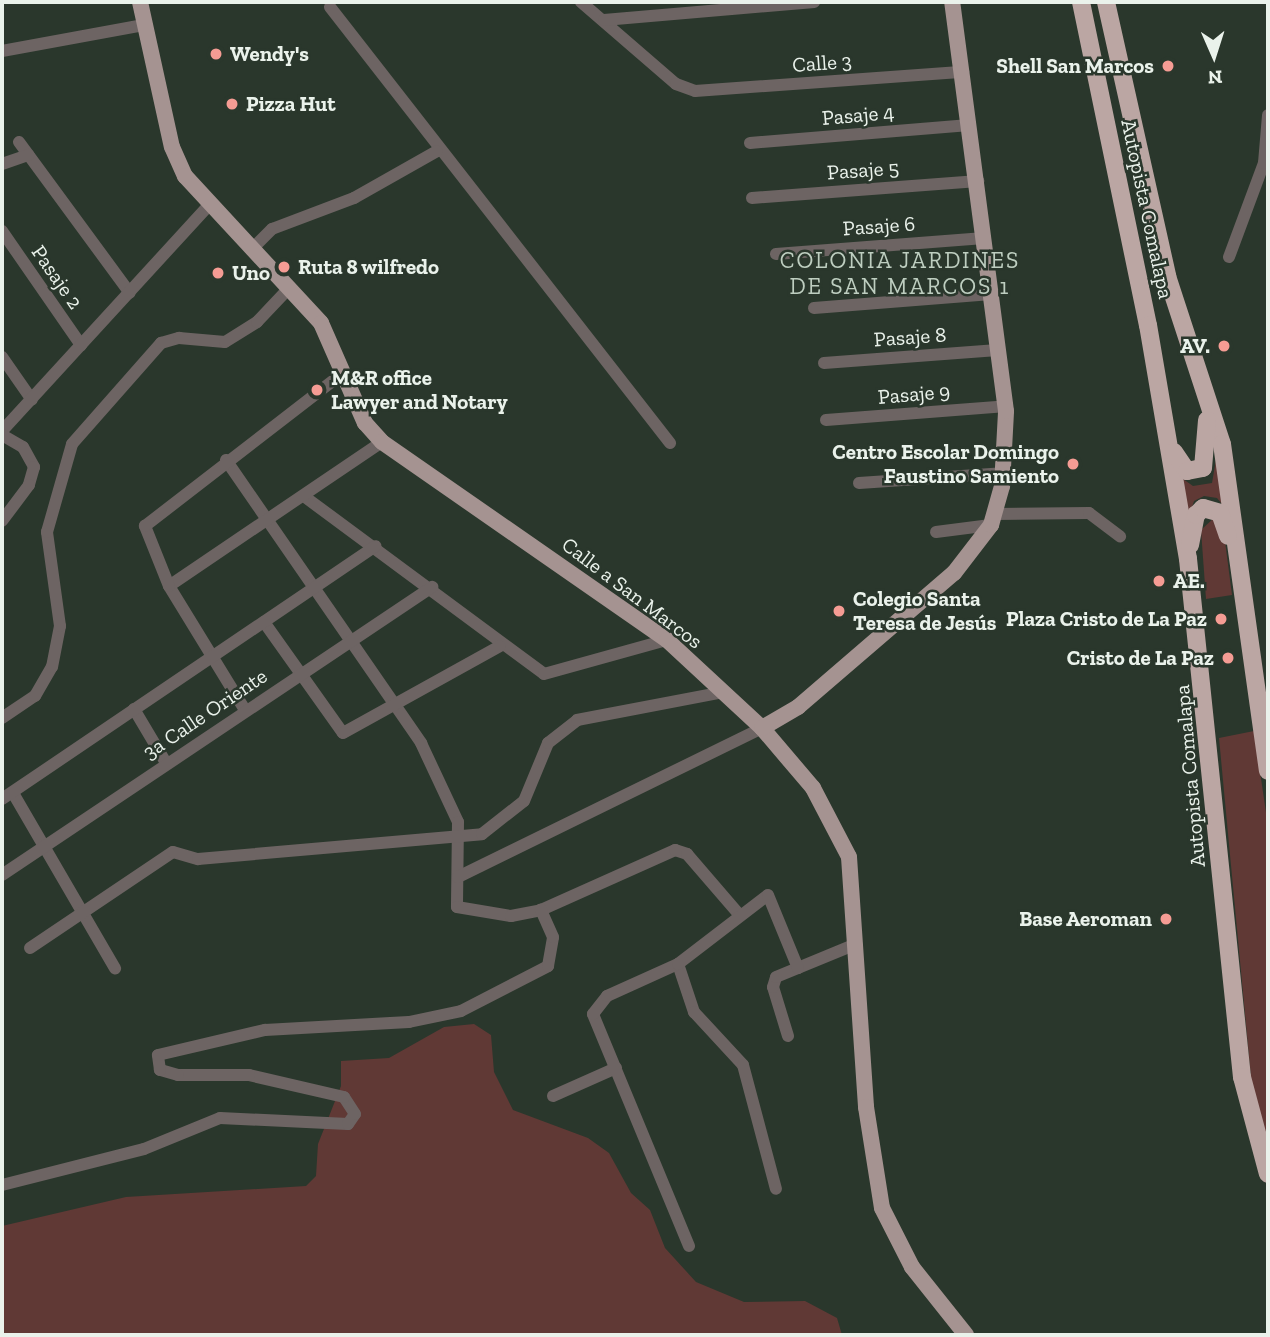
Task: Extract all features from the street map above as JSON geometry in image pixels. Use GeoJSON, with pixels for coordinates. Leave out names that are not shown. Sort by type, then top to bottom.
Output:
{"type":"FeatureCollection","features":[{"type":"Feature","properties":{"kind":"highway","name":"Autopista Comalapa"},"geometry":{"type":"LineString","coordinates":[[1081,2],[1163,411],[1188,559],[1242,1077],[1268,1174]]}},
{"type":"Feature","properties":{"kind":"highway","name":"Autopista Comalapa"},"geometry":{"type":"LineString","coordinates":[[1106,2],[1167,276],[1201,369],[1230,483],[1236,563],[1268,771]]}},
{"type":"Feature","properties":{"kind":"highway"},"geometry":{"type":"LineString","coordinates":[[1163,411],[1180,465],[1192,472],[1203,468],[1210,443],[1201,369]]}},
{"type":"Feature","properties":{"kind":"highway"},"geometry":{"type":"LineString","coordinates":[[1188,559],[1196,515],[1212,508],[1224,520],[1236,563]]}},
{"type":"Feature","properties":{"kind":"main road","name":"Calle a San Marcos"},"geometry":{"type":"LineString","coordinates":[[140,2],[172,147],[207,207],[289,288],[320,323],[365,423],[382,442],[667,640],[762,728],[813,788],[845,846],[856,944],[866,1107],[882,1208],[912,1267],[966,1335]]}},
{"type":"Feature","properties":{"kind":"main road"},"geometry":{"type":"LineString","coordinates":[[762,728],[780,721],[916,611],[992,520],[1006,473],[1006,406],[952,2]]}},
{"type":"Feature","properties":{"kind":"street"},"geometry":{"type":"LineString","coordinates":[[581,2],[604,20],[814,2]]}},
{"type":"Feature","properties":{"kind":"street"},"geometry":{"type":"LineString","coordinates":[[330,6],[438,151],[670,443]]}},
{"type":"Feature","properties":{"kind":"street","name":"Calle 3"},"geometry":{"type":"LineString","coordinates":[[604,20],[685,89],[963,72]]}},
{"type":"Feature","properties":{"kind":"street"},"geometry":{"type":"LineString","coordinates":[[2,51],[144,25]]}},
{"type":"Feature","properties":{"kind":"street"},"geometry":{"type":"LineString","coordinates":[[1229,257],[1266,163],[1268,115]]}},
{"type":"Feature","properties":{"kind":"street","name":"Pasaje 4"},"geometry":{"type":"LineString","coordinates":[[750,143],[970,125]]}},
{"type":"Feature","properties":{"kind":"street"},"geometry":{"type":"LineString","coordinates":[[19,142],[130,293]]}},
{"type":"Feature","properties":{"kind":"street"},"geometry":{"type":"LineString","coordinates":[[251,250],[272,229],[354,198],[438,151]]}},
{"type":"Feature","properties":{"kind":"street"},"geometry":{"type":"LineString","coordinates":[[2,164],[28,155]]}},
{"type":"Feature","properties":{"kind":"street","name":"Pasaje 5"},"geometry":{"type":"LineString","coordinates":[[752,198],[978,181]]}},
{"type":"Feature","properties":{"kind":"street"},"geometry":{"type":"LineString","coordinates":[[2,521],[29,485],[34,467],[23,447],[2,433],[207,207]]}},
{"type":"Feature","properties":{"kind":"street","name":"Pasaje 2"},"geometry":{"type":"LineString","coordinates":[[2,231],[81,345]]}},
{"type":"Feature","properties":{"kind":"street","name":"Pasaje 6"},"geometry":{"type":"LineString","coordinates":[[776,254],[984,238]]}},
{"type":"Feature","properties":{"kind":"street"},"geometry":{"type":"LineString","coordinates":[[2,718],[35,696],[58,647],[47,532],[72,444],[161,343],[180,338],[225,342],[257,322],[289,288]]}},
{"type":"Feature","properties":{"kind":"street"},"geometry":{"type":"LineString","coordinates":[[814,308],[991,294]]}},
{"type":"Feature","properties":{"kind":"street","name":"Pasaje 8"},"geometry":{"type":"LineString","coordinates":[[824,363],[998,350]]}},
{"type":"Feature","properties":{"kind":"street"},"geometry":{"type":"LineString","coordinates":[[2,357],[32,400]]}},
{"type":"Feature","properties":{"kind":"street"},"geometry":{"type":"LineString","coordinates":[[245,710],[210,657],[169,586],[147,541],[148,520],[342,374]]}},
{"type":"Feature","properties":{"kind":"street","name":"Pasaje 9"},"geometry":{"type":"LineString","coordinates":[[826,420],[1006,406]]}},
{"type":"Feature","properties":{"kind":"street"},"geometry":{"type":"LineString","coordinates":[[169,586],[267,524],[382,442]]}},
{"type":"Feature","properties":{"kind":"street"},"geometry":{"type":"LineString","coordinates":[[226,460],[267,524],[421,743],[460,837],[457,907],[511,916],[541,910],[675,850],[687,854],[738,913]]}},
{"type":"Feature","properties":{"kind":"street"},"geometry":{"type":"LineString","coordinates":[[859,483],[1006,473]]}},
{"type":"Feature","properties":{"kind":"street"},"geometry":{"type":"LineString","coordinates":[[305,497],[432,587],[500,646],[552,676],[667,640]]}},
{"type":"Feature","properties":{"kind":"street"},"geometry":{"type":"LineString","coordinates":[[936,532],[992,520],[1089,513],[1121,536]]}},
{"type":"Feature","properties":{"kind":"street"},"geometry":{"type":"LineString","coordinates":[[115,968],[44,845],[5,797],[375,546]]}},
{"type":"Feature","properties":{"kind":"street","name":"3a Calle Oriente"},"geometry":{"type":"LineString","coordinates":[[2,875],[432,587]]}},
{"type":"Feature","properties":{"kind":"street"},"geometry":{"type":"LineString","coordinates":[[264,622],[299,675],[343,733],[394,708],[500,646]]}},
{"type":"Feature","properties":{"kind":"street"},"geometry":{"type":"LineString","coordinates":[[30,948],[178,850],[198,859],[460,837],[495,827],[524,801],[548,743],[577,720],[724,692]]}},
{"type":"Feature","properties":{"kind":"street"},"geometry":{"type":"LineString","coordinates":[[134,709],[166,763]]}},
{"type":"Feature","properties":{"kind":"street"},"geometry":{"type":"LineString","coordinates":[[458,877],[762,728]]}},
{"type":"Feature","properties":{"kind":"street"},"geometry":{"type":"LineString","coordinates":[[690,1246],[616,1068],[595,1026],[598,1003],[678,964],[738,913],[771,896],[798,968]]}},
{"type":"Feature","properties":{"kind":"street"},"geometry":{"type":"LineString","coordinates":[[2,1185],[144,1149],[220,1118],[348,1124],[355,1114],[344,1097],[249,1075],[178,1075],[160,1070],[158,1055],[265,1030],[409,1022],[461,1011],[548,966],[553,937],[541,910]]}},
{"type":"Feature","properties":{"kind":"street"},"geometry":{"type":"LineString","coordinates":[[788,1036],[773,982],[798,968],[856,944]]}},
{"type":"Feature","properties":{"kind":"street"},"geometry":{"type":"LineString","coordinates":[[678,964],[694,1012],[743,1065],[776,1189]]}},
{"type":"Feature","properties":{"kind":"street"},"geometry":{"type":"LineString","coordinates":[[553,1096],[616,1068]]}},
{"type":"Feature","properties":{"kind":"shaded area"},"geometry":{"type":"Polygon","coordinates":[[[1218,448],[1229,513],[1217,498],[1204,496],[1194,501],[1188,519],[1183,479],[1193,486],[1212,483],[1218,448]]]}},
{"type":"Feature","properties":{"kind":"shaded area"},"geometry":{"type":"Polygon","coordinates":[[[1215,517],[1225,541],[1232,595],[1206,599],[1201,530],[1215,517]]]}},
{"type":"Feature","properties":{"kind":"shaded area"},"geometry":{"type":"Polygon","coordinates":[[[1254,731],[1268,826],[1268,1145],[1252,1088],[1219,738],[1254,731]]]}},
{"type":"Feature","properties":{"kind":"shaded area"},"geometry":{"type":"Polygon","coordinates":[[[474,1024],[491,1035],[494,1072],[513,1110],[588,1138],[609,1153],[631,1193],[650,1210],[665,1248],[696,1282],[744,1302],[805,1301],[837,1318],[842,1335],[2,1335],[2,1226],[126,1197],[306,1186],[316,1176],[318,1144],[341,1086],[341,1061],[389,1058],[444,1027],[474,1024]]]}},
{"type":"Feature","properties":{"kind":"place","name":"Wendy's"},"geometry":{"type":"Point","coordinates":[216,54]}},
{"type":"Feature","properties":{"kind":"place","name":"Shell San Marcos"},"geometry":{"type":"Point","coordinates":[1168,66]}},
{"type":"Feature","properties":{"kind":"place","name":"Pizza Hut"},"geometry":{"type":"Point","coordinates":[232,104]}},
{"type":"Feature","properties":{"kind":"place","name":"Ruta 8 wilfredo"},"geometry":{"type":"Point","coordinates":[284,267]}},
{"type":"Feature","properties":{"kind":"place","name":"Uno"},"geometry":{"type":"Point","coordinates":[218,273]}},
{"type":"Feature","properties":{"kind":"place","name":"AV."},"geometry":{"type":"Point","coordinates":[1224,346]}},
{"type":"Feature","properties":{"kind":"place","name":"M&R office Lawyer and Notary"},"geometry":{"type":"Point","coordinates":[317,390]}},
{"type":"Feature","properties":{"kind":"place","name":"Centro Escolar Domingo Faustino Samiento"},"geometry":{"type":"Point","coordinates":[1073,464]}},
{"type":"Feature","properties":{"kind":"place","name":"AE."},"geometry":{"type":"Point","coordinates":[1159,581]}},
{"type":"Feature","properties":{"kind":"place","name":"Colegio Santa Teresa de Jesús"},"geometry":{"type":"Point","coordinates":[839,611]}},
{"type":"Feature","properties":{"kind":"place","name":"Plaza Cristo de La Paz"},"geometry":{"type":"Point","coordinates":[1221,619]}},
{"type":"Feature","properties":{"kind":"place","name":"Cristo de La Paz"},"geometry":{"type":"Point","coordinates":[1228,658]}},
{"type":"Feature","properties":{"kind":"place","name":"Base Aeroman"},"geometry":{"type":"Point","coordinates":[1166,919]}},
{"type":"Feature","properties":{"kind":"district","name":"COLONIA JARDINES DE SAN MARCOS 1"},"geometry":{"type":"Point","coordinates":[900,273]}}]}
